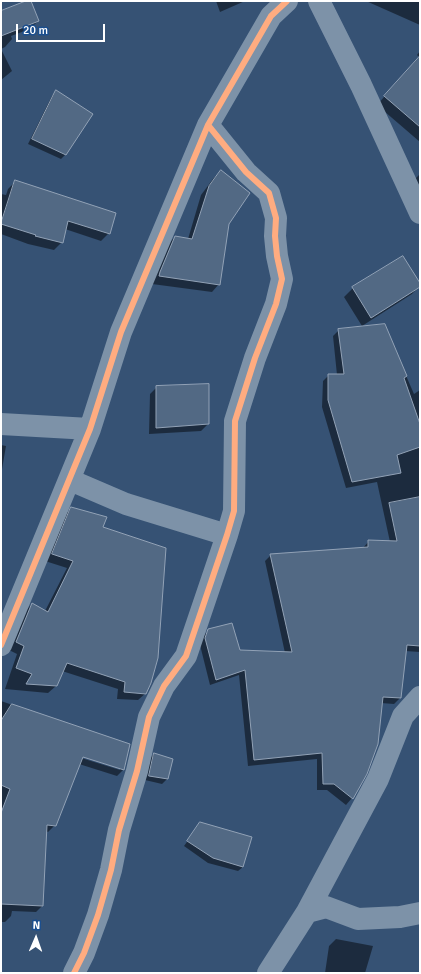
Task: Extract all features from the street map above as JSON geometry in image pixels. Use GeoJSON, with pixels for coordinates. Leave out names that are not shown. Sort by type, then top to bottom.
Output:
{"type":"FeatureCollection","features":[{"type":"Feature","properties":{"kind":"street"},"geometry":{"type":"LineString","coordinates":[[1,645],[90,429],[121,332],[208,125],[271,16],[287,1]]}},
{"type":"Feature","properties":{"kind":"street"},"geometry":{"type":"LineString","coordinates":[[319,1],[361,85],[420,213]]}},
{"type":"Feature","properties":{"kind":"street"},"geometry":{"type":"LineString","coordinates":[[74,973],[84,953],[98,915],[111,870],[119,830],[137,771],[149,717],[164,686],[186,656],[234,512],[235,421],[249,377],[276,304],[282,279],[277,256],[275,236],[276,218],[269,193],[246,172],[208,125]]}},
{"type":"Feature","properties":{"kind":"street"},"geometry":{"type":"LineString","coordinates":[[1,424],[90,429]]}},
{"type":"Feature","properties":{"kind":"street"},"geometry":{"type":"LineString","coordinates":[[70,480],[126,504],[227,535]]}},
{"type":"Feature","properties":{"kind":"street"},"geometry":{"type":"LineString","coordinates":[[268,973],[307,912],[378,779],[403,716],[420,697]]}},
{"type":"Feature","properties":{"kind":"street"},"geometry":{"type":"LineString","coordinates":[[307,912],[326,907],[358,919],[400,917],[420,913]]}},
{"type":"Feature","properties":{"kind":"building"},"geometry":{"type":"Polygon","coordinates":[[[26,1],[31,1],[39,21],[1,36],[1,11],[26,1]]]}},
{"type":"Feature","properties":{"kind":"building"},"geometry":{"type":"Polygon","coordinates":[[[420,56],[420,127],[384,96],[420,56]]]}},
{"type":"Feature","properties":{"kind":"building"},"geometry":{"type":"Polygon","coordinates":[[[56,90],[93,114],[66,155],[32,139],[56,90]]]}},
{"type":"Feature","properties":{"kind":"building"},"geometry":{"type":"Polygon","coordinates":[[[221,170],[250,193],[229,224],[220,285],[159,276],[175,236],[192,239],[209,186],[221,170]]]}},
{"type":"Feature","properties":{"kind":"building"},"geometry":{"type":"Polygon","coordinates":[[[15,180],[116,213],[110,234],[68,221],[63,243],[35,236],[36,235],[1,224],[15,180]]]}},
{"type":"Feature","properties":{"kind":"building"},"geometry":{"type":"Polygon","coordinates":[[[403,256],[420,283],[420,287],[371,318],[352,287],[403,256]]]}},
{"type":"Feature","properties":{"kind":"building"},"geometry":{"type":"Polygon","coordinates":[[[385,324],[407,376],[404,378],[420,424],[420,447],[397,455],[401,473],[352,482],[328,400],[328,374],[344,374],[338,329],[385,324]]]}},
{"type":"Feature","properties":{"kind":"building"},"geometry":{"type":"Polygon","coordinates":[[[209,384],[209,424],[156,428],[156,386],[209,384]]]}},
{"type":"Feature","properties":{"kind":"building"},"geometry":{"type":"Polygon","coordinates":[[[420,497],[420,646],[407,645],[401,698],[383,697],[378,744],[367,774],[353,799],[334,784],[323,784],[322,753],[254,760],[245,670],[216,680],[205,638],[208,629],[232,623],[240,650],[292,652],[270,554],[368,547],[368,540],[397,541],[389,503],[420,497]]]}},
{"type":"Feature","properties":{"kind":"building"},"geometry":{"type":"Polygon","coordinates":[[[71,507],[107,517],[103,527],[166,548],[158,658],[151,683],[146,694],[124,692],[125,682],[67,663],[57,686],[26,684],[32,674],[16,668],[24,646],[16,642],[32,603],[48,612],[73,561],[52,554],[71,507]]]}},
{"type":"Feature","properties":{"kind":"building"},"geometry":{"type":"Polygon","coordinates":[[[12,704],[130,744],[124,770],[83,757],[56,826],[47,825],[43,906],[1,904],[1,813],[10,789],[1,785],[1,721],[12,704]]]}},
{"type":"Feature","properties":{"kind":"building"},"geometry":{"type":"Polygon","coordinates":[[[154,753],[173,759],[168,779],[149,776],[154,753]]]}},
{"type":"Feature","properties":{"kind":"building"},"geometry":{"type":"Polygon","coordinates":[[[200,822],[252,837],[243,867],[213,858],[187,841],[200,822]]]}},
{"type":"Feature","properties":{"kind":"cycle path"},"geometry":{"type":"LineString","coordinates":[[1,645],[90,429],[121,332],[208,125],[271,16],[287,1]]}},
{"type":"Feature","properties":{"kind":"cycle path"},"geometry":{"type":"LineString","coordinates":[[74,973],[84,953],[98,915],[111,870],[119,830],[137,771],[149,717],[164,686],[186,656],[227,535],[234,511],[235,421],[255,358],[276,304],[282,279],[277,256],[275,236],[276,218],[269,193],[246,172],[208,125]]}}]}
